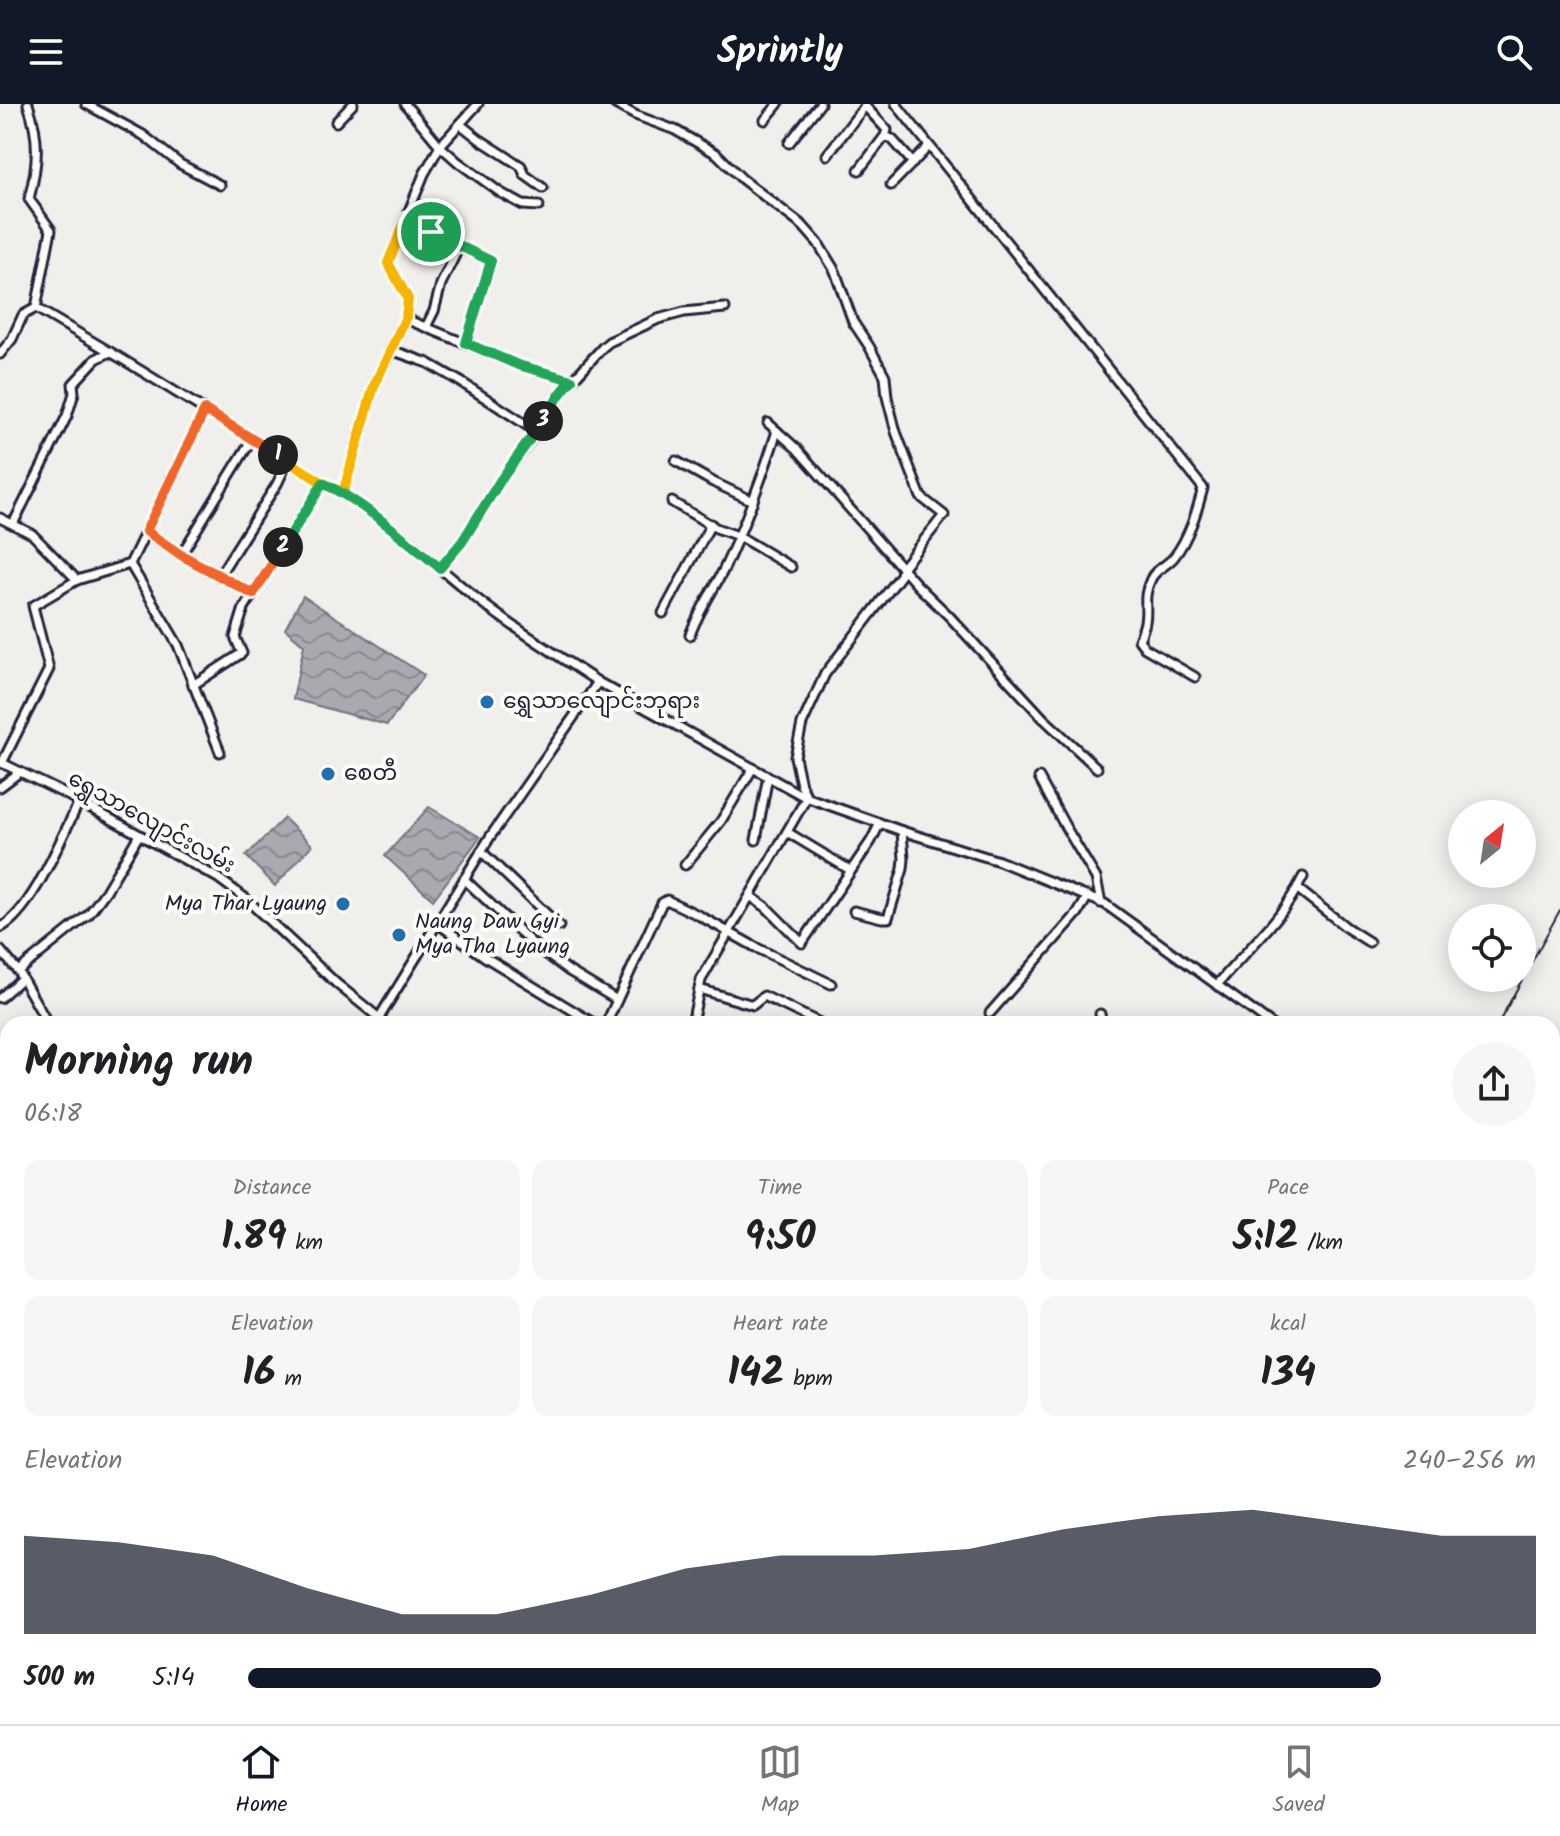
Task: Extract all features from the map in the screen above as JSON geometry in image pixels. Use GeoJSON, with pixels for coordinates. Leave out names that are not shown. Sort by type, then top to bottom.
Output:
{"type":"FeatureCollection","features":[{"type":"Feature","properties":{"kind":"street"},"geometry":{"type":"LineString","coordinates":[[28,104],[33,121],[37,169],[29,199],[51,230],[36,308]]}},
{"type":"Feature","properties":{"kind":"street"},"geometry":{"type":"LineString","coordinates":[[86,104],[143,135],[180,164],[220,185]]}},
{"type":"Feature","properties":{"kind":"street"},"geometry":{"type":"LineString","coordinates":[[336,122],[353,104]]}},
{"type":"Feature","properties":{"kind":"street"},"geometry":{"type":"LineString","coordinates":[[405,104],[440,146],[458,162],[523,205],[539,206]]}},
{"type":"Feature","properties":{"kind":"street"},"geometry":{"type":"LineString","coordinates":[[343,493],[374,386],[406,317],[408,299],[388,263],[417,189],[440,146],[478,104]]}},
{"type":"Feature","properties":{"kind":"street"},"geometry":{"type":"LineString","coordinates":[[615,104],[675,130],[717,154],[742,179],[803,226],[818,243],[835,271],[853,322],[885,376],[896,432],[921,497],[944,515],[825,674],[802,724],[795,757],[807,797]]}},
{"type":"Feature","properties":{"kind":"street"},"geometry":{"type":"LineString","coordinates":[[765,120],[778,104]]}},
{"type":"Feature","properties":{"kind":"street"},"geometry":{"type":"LineString","coordinates":[[789,143],[820,104]]}},
{"type":"Feature","properties":{"kind":"street"},"geometry":{"type":"LineString","coordinates":[[896,104],[1203,488],[1195,517],[1180,547],[1172,560],[1152,575],[1144,604],[1146,620],[1139,640],[1145,648],[1195,677]]}},
{"type":"Feature","properties":{"kind":"street"},"geometry":{"type":"LineString","coordinates":[[827,155],[864,105],[887,130],[859,170]]}},
{"type":"Feature","properties":{"kind":"street"},"geometry":{"type":"LineString","coordinates":[[460,124],[521,166],[525,175],[543,188]]}},
{"type":"Feature","properties":{"kind":"street"},"geometry":{"type":"LineString","coordinates":[[885,136],[892,139],[913,163]]}},
{"type":"Feature","properties":{"kind":"street"},"geometry":{"type":"LineString","coordinates":[[891,185],[929,146]]}},
{"type":"Feature","properties":{"kind":"street"},"geometry":{"type":"LineString","coordinates":[[407,217],[459,247],[491,261],[466,343]]}},
{"type":"Feature","properties":{"kind":"street"},"geometry":{"type":"LineString","coordinates":[[426,327],[441,284],[459,247]]}},
{"type":"Feature","properties":{"kind":"street"},"geometry":{"type":"LineString","coordinates":[[36,308],[343,493],[479,601],[598,682],[807,797],[999,861],[1088,896],[1261,1016]]}},
{"type":"Feature","properties":{"kind":"street"},"geometry":{"type":"LineString","coordinates":[[0,354],[12,339],[23,315],[36,308]]}},
{"type":"Feature","properties":{"kind":"street"},"geometry":{"type":"LineString","coordinates":[[440,568],[462,542],[561,393],[609,342],[658,319],[684,312],[725,308]]}},
{"type":"Feature","properties":{"kind":"street"},"geometry":{"type":"LineString","coordinates":[[406,317],[518,365],[572,380]]}},
{"type":"Feature","properties":{"kind":"street"},"geometry":{"type":"LineString","coordinates":[[391,350],[428,363],[537,432]]}},
{"type":"Feature","properties":{"kind":"street"},"geometry":{"type":"LineString","coordinates":[[13,524],[67,416],[74,393],[73,384],[96,359],[110,352]]}},
{"type":"Feature","properties":{"kind":"street"},"geometry":{"type":"LineString","coordinates":[[1,763],[49,669],[33,606],[77,580],[130,564],[205,410]]}},
{"type":"Feature","properties":{"kind":"street"},"geometry":{"type":"LineString","coordinates":[[768,423],[797,449],[918,586],[1043,718],[1097,768]]}},
{"type":"Feature","properties":{"kind":"street"},"geometry":{"type":"LineString","coordinates":[[690,635],[753,501],[777,431]]}},
{"type":"Feature","properties":{"kind":"street"},"geometry":{"type":"LineString","coordinates":[[181,555],[252,439]]}},
{"type":"Feature","properties":{"kind":"street"},"geometry":{"type":"LineString","coordinates":[[219,576],[277,484],[288,461]]}},
{"type":"Feature","properties":{"kind":"street"},"geometry":{"type":"LineString","coordinates":[[676,461],[753,501]]}},
{"type":"Feature","properties":{"kind":"street"},"geometry":{"type":"LineString","coordinates":[[193,685],[242,653],[235,637],[244,608],[323,483]]}},
{"type":"Feature","properties":{"kind":"street"},"geometry":{"type":"LineString","coordinates":[[672,502],[791,567]]}},
{"type":"Feature","properties":{"kind":"street"},"geometry":{"type":"LineString","coordinates":[[0,518],[32,534],[77,580]]}},
{"type":"Feature","properties":{"kind":"street"},"geometry":{"type":"LineString","coordinates":[[663,613],[711,524]]}},
{"type":"Feature","properties":{"kind":"street"},"geometry":{"type":"LineString","coordinates":[[146,531],[181,555],[253,594]]}},
{"type":"Feature","properties":{"kind":"street"},"geometry":{"type":"LineString","coordinates":[[130,564],[178,645],[220,752]]}},
{"type":"Feature","properties":{"kind":"street"},"geometry":{"type":"LineString","coordinates":[[384,1016],[481,851],[598,682]]}},
{"type":"Feature","properties":{"kind":"street","name":"ရွှေသာလျောင်းလမ်း"},"geometry":{"type":"LineString","coordinates":[[1,763],[218,878],[245,898],[375,1016]]}},
{"type":"Feature","properties":{"kind":"street"},"geometry":{"type":"LineString","coordinates":[[685,865],[721,821],[753,768]]}},
{"type":"Feature","properties":{"kind":"street"},"geometry":{"type":"LineString","coordinates":[[0,787],[20,772]]}},
{"type":"Feature","properties":{"kind":"street"},"geometry":{"type":"LineString","coordinates":[[756,840],[768,776]]}},
{"type":"Feature","properties":{"kind":"street"},"geometry":{"type":"LineString","coordinates":[[1039,778],[1096,878],[1101,903]]}},
{"type":"Feature","properties":{"kind":"street"},"geometry":{"type":"LineString","coordinates":[[694,1016],[701,980],[807,797]]}},
{"type":"Feature","properties":{"kind":"street"},"geometry":{"type":"LineString","coordinates":[[0,928],[10,923],[28,900],[79,802]]}},
{"type":"Feature","properties":{"kind":"street"},"geometry":{"type":"LineString","coordinates":[[750,896],[766,907],[802,943],[880,823]]}},
{"type":"Feature","properties":{"kind":"street"},"geometry":{"type":"LineString","coordinates":[[854,911],[888,918],[903,869],[902,831]]}},
{"type":"Feature","properties":{"kind":"street"},"geometry":{"type":"LineString","coordinates":[[787,832],[850,870]]}},
{"type":"Feature","properties":{"kind":"street"},"geometry":{"type":"LineString","coordinates":[[0,998],[20,974],[89,914],[139,835]]}},
{"type":"Feature","properties":{"kind":"street"},"geometry":{"type":"LineString","coordinates":[[481,851],[559,926]]}},
{"type":"Feature","properties":{"kind":"street"},"geometry":{"type":"LineString","coordinates":[[1217,985],[1238,959],[1260,939],[1298,889],[1303,877]]}},
{"type":"Feature","properties":{"kind":"street"},"geometry":{"type":"LineString","coordinates":[[464,879],[533,944],[569,971],[617,1000]]}},
{"type":"Feature","properties":{"kind":"street"},"geometry":{"type":"LineString","coordinates":[[1298,889],[1369,942]]}},
{"type":"Feature","properties":{"kind":"street"},"geometry":{"type":"LineString","coordinates":[[990,1013],[1078,913],[1088,896]]}},
{"type":"Feature","properties":{"kind":"street"},"geometry":{"type":"LineString","coordinates":[[610,1016],[667,900],[831,984]]}},
{"type":"Feature","properties":{"kind":"street"},"geometry":{"type":"LineString","coordinates":[[437,923],[485,957],[583,1016]]}},
{"type":"Feature","properties":{"kind":"street"},"geometry":{"type":"LineString","coordinates":[[0,950],[20,974],[44,1016]]}},
{"type":"Feature","properties":{"kind":"street"},"geometry":{"type":"LineString","coordinates":[[699,989],[753,1005],[764,996],[805,1016]]}},
{"type":"Feature","properties":{"kind":"water"},"geometry":{"type":"Polygon","coordinates":[[[303,596],[424,675],[387,725],[293,699],[304,645],[285,629],[303,596]]]}},
{"type":"Feature","properties":{"kind":"water"},"geometry":{"type":"Polygon","coordinates":[[[429,807],[480,837],[433,900],[385,856],[429,807]]]}},
{"type":"Feature","properties":{"kind":"water"},"geometry":{"type":"Polygon","coordinates":[[[284,818],[312,845],[275,886],[246,856],[284,818]]]}},
{"type":"Feature","properties":{"kind":"railway"},"geometry":{"type":"LineString","coordinates":[[1502,1016],[1560,910]]}},
{"type":"Feature","properties":{"kind":"place","name":"ရွှေသာလျောင်းဘုရား"},"geometry":{"type":"Point","coordinates":[487,702]}},
{"type":"Feature","properties":{"kind":"place","name":"စေတီ"},"geometry":{"type":"Point","coordinates":[328,774]}},
{"type":"Feature","properties":{"kind":"place","name":"Mya Thar Lyaung"},"geometry":{"type":"Point","coordinates":[343,904]}},
{"type":"Feature","properties":{"kind":"place","name":"Naung Daw Gyi Mya Tha Lyaung"},"geometry":{"type":"Point","coordinates":[399,935]}},
{"type":"Feature","properties":{"kind":"route"},"geometry":{"type":"LineString","coordinates":[[407,217],[431,232],[491,261],[466,343],[518,365],[572,380],[500,481],[462,542],[440,568],[375,516],[323,483],[253,594],[181,555],[146,531],[205,410],[343,493],[374,386],[406,317],[408,299],[388,263],[407,217]]}}]}
